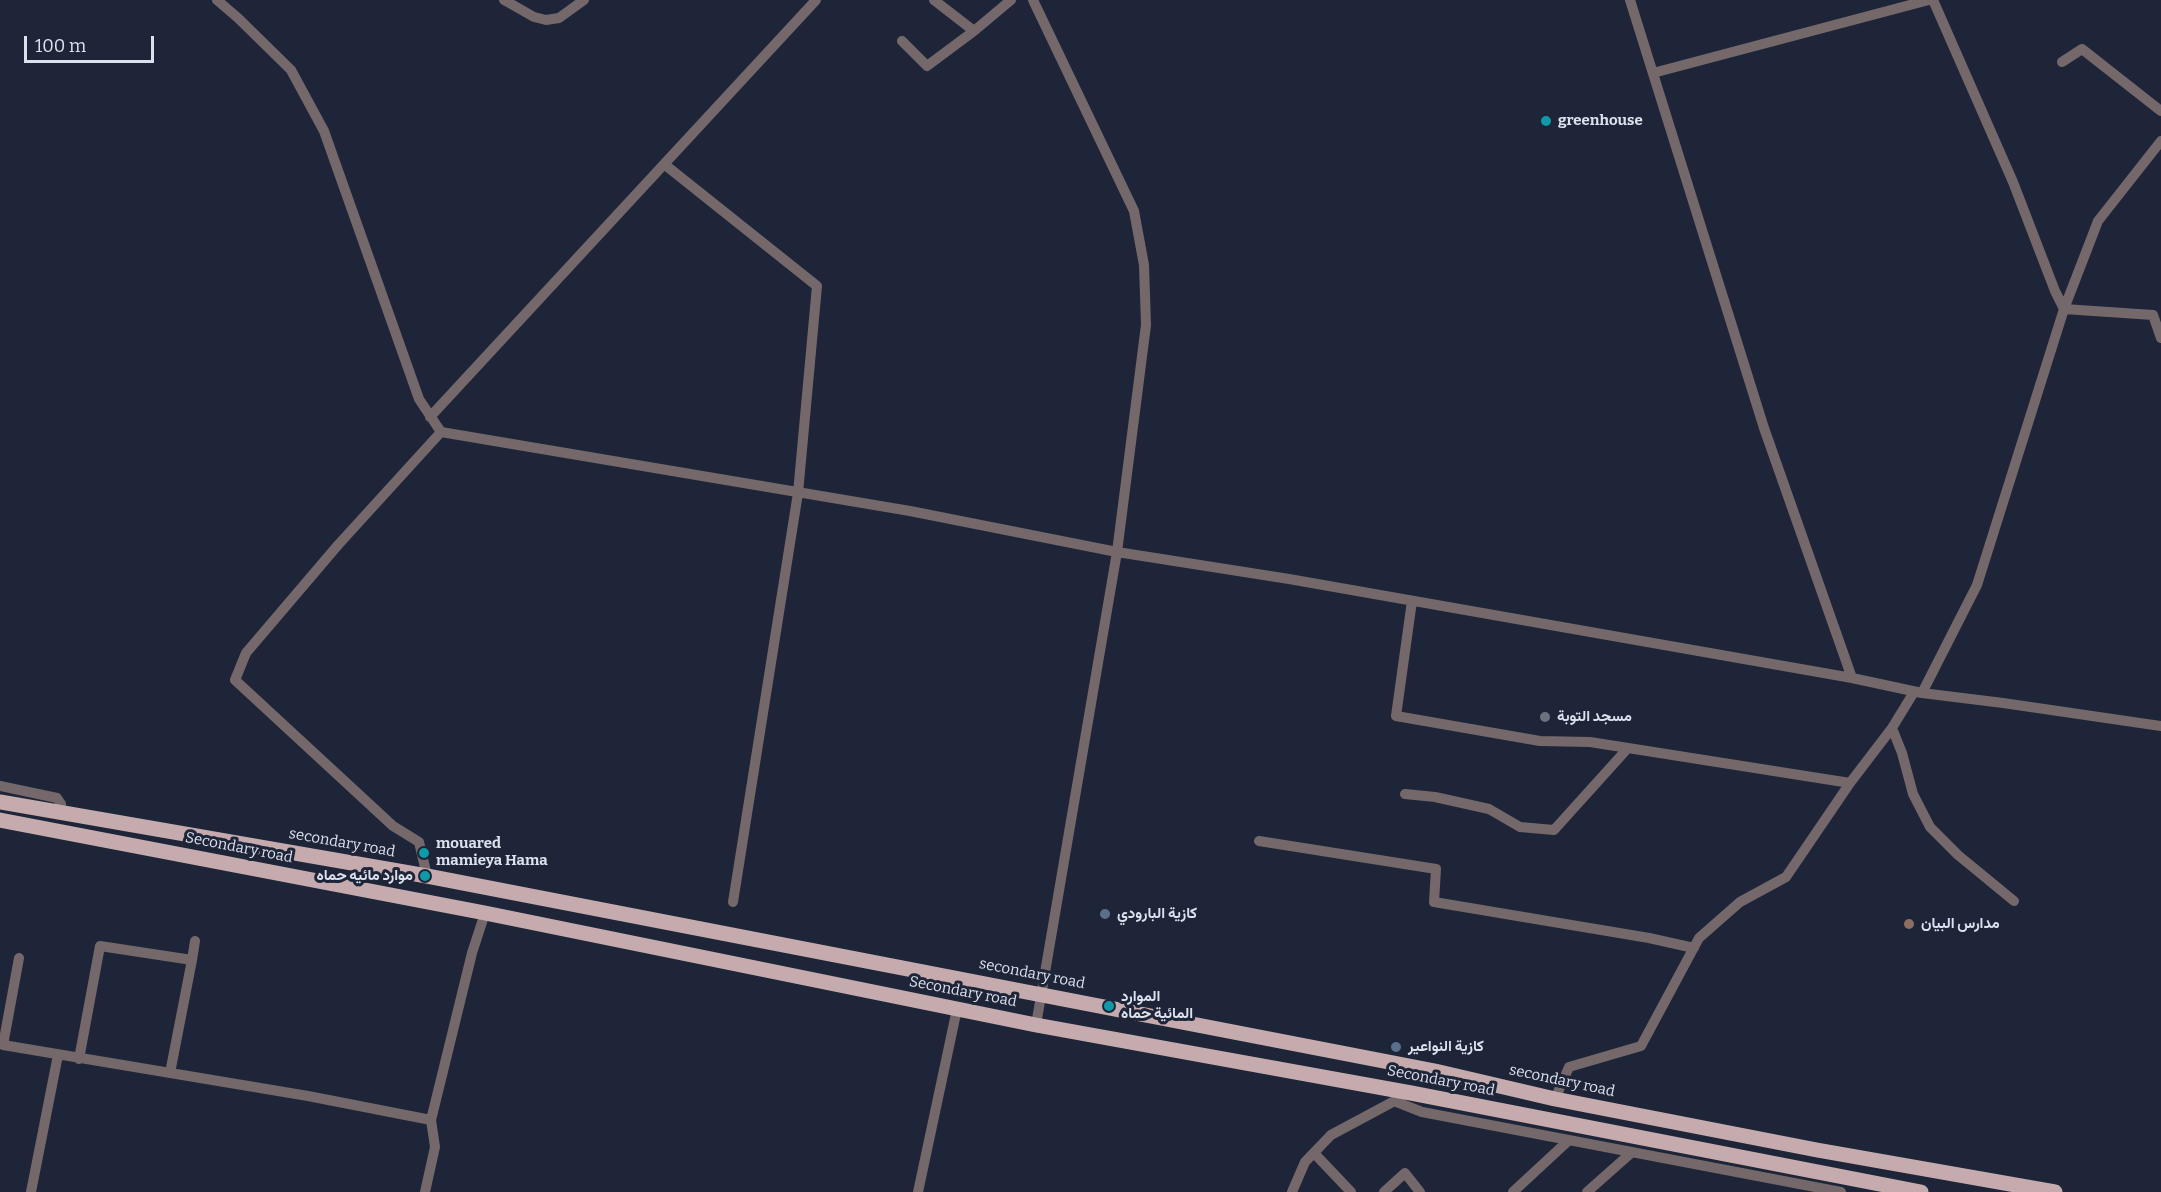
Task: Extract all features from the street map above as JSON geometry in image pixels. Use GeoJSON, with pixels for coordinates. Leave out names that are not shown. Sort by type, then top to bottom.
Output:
{"type":"FeatureCollection","features":[{"type":"Feature","properties":{"kind":"main road","name":"secondary road"},"geometry":{"type":"LineString","coordinates":[[0,802],[427,876],[1435,1071],[1554,1099],[1817,1150],[2055,1192]]}},
{"type":"Feature","properties":{"kind":"main road","name":"Secondary road"},"geometry":{"type":"LineString","coordinates":[[0,820],[485,913],[1036,1025],[1411,1093],[1812,1183],[1921,1192]]}},
{"type":"Feature","properties":{"kind":"street"},"geometry":{"type":"LineString","coordinates":[[217,0],[291,70],[324,131],[419,399],[441,432],[910,511],[1117,552],[1852,678],[1918,693],[2161,726]]}},
{"type":"Feature","properties":{"kind":"street"},"geometry":{"type":"LineString","coordinates":[[504,0],[534,17],[546,20],[558,18],[584,0]]}},
{"type":"Feature","properties":{"kind":"street"},"geometry":{"type":"LineString","coordinates":[[430,417],[816,0]]}},
{"type":"Feature","properties":{"kind":"street"},"geometry":{"type":"LineString","coordinates":[[934,0],[974,31]]}},
{"type":"Feature","properties":{"kind":"street"},"geometry":{"type":"LineString","coordinates":[[902,41],[927,66],[1011,0]]}},
{"type":"Feature","properties":{"kind":"street"},"geometry":{"type":"LineString","coordinates":[[1033,0],[1134,211],[1144,265],[1146,325],[1117,552],[1036,1025]]}},
{"type":"Feature","properties":{"kind":"street"},"geometry":{"type":"LineString","coordinates":[[1630,0],[1764,428],[1852,678]]}},
{"type":"Feature","properties":{"kind":"street"},"geometry":{"type":"LineString","coordinates":[[1653,73],[1931,0],[2013,182],[2064,309]]}},
{"type":"Feature","properties":{"kind":"street"},"geometry":{"type":"LineString","coordinates":[[2062,62],[2082,49],[2161,111]]}},
{"type":"Feature","properties":{"kind":"street"},"geometry":{"type":"LineString","coordinates":[[1554,1099],[1569,1067],[1641,1046],[1699,938],[1740,902],[1786,877],[1850,783],[1918,693],[1977,585],[2064,309],[2097,221],[2161,141]]}},
{"type":"Feature","properties":{"kind":"street"},"geometry":{"type":"LineString","coordinates":[[664,164],[818,286],[798,493],[732,902]]}},
{"type":"Feature","properties":{"kind":"street"},"geometry":{"type":"LineString","coordinates":[[2064,309],[2153,315],[2161,338]]}},
{"type":"Feature","properties":{"kind":"street"},"geometry":{"type":"LineString","coordinates":[[427,876],[419,842],[393,826],[235,680],[246,653],[338,545],[441,432]]}},
{"type":"Feature","properties":{"kind":"street"},"geometry":{"type":"LineString","coordinates":[[1412,601],[1396,716],[1540,741],[1590,742],[1850,783]]}},
{"type":"Feature","properties":{"kind":"street"},"geometry":{"type":"LineString","coordinates":[[1892,728],[1902,753],[1913,794],[1930,827],[1958,855],[2014,901]]}},
{"type":"Feature","properties":{"kind":"street"},"geometry":{"type":"LineString","coordinates":[[1406,794],[1435,797],[1489,809],[1520,827],[1554,830],[1628,748]]}},
{"type":"Feature","properties":{"kind":"street"},"geometry":{"type":"LineString","coordinates":[[0,786],[57,798],[61,804],[59,813]]}},
{"type":"Feature","properties":{"kind":"street"},"geometry":{"type":"LineString","coordinates":[[1259,841],[1436,869],[1434,902],[1649,938],[1694,948]]}},
{"type":"Feature","properties":{"kind":"street"},"geometry":{"type":"LineString","coordinates":[[425,1192],[435,1147],[431,1120],[472,953],[485,913]]}},
{"type":"Feature","properties":{"kind":"street"},"geometry":{"type":"LineString","coordinates":[[170,1074],[195,941]]}},
{"type":"Feature","properties":{"kind":"street"},"geometry":{"type":"LineString","coordinates":[[79,1059],[100,946],[192,960]]}},
{"type":"Feature","properties":{"kind":"street"},"geometry":{"type":"LineString","coordinates":[[19,958],[3,1045],[308,1096],[431,1120]]}},
{"type":"Feature","properties":{"kind":"street"},"geometry":{"type":"LineString","coordinates":[[918,1192],[957,1009]]}},
{"type":"Feature","properties":{"kind":"street"},"geometry":{"type":"LineString","coordinates":[[31,1192],[58,1055]]}},
{"type":"Feature","properties":{"kind":"street"},"geometry":{"type":"LineString","coordinates":[[1292,1192],[1305,1162],[1331,1135],[1411,1093]]}},
{"type":"Feature","properties":{"kind":"street"},"geometry":{"type":"LineString","coordinates":[[1394,1101],[1422,1112],[1631,1153],[1812,1183],[1841,1192]]}},
{"type":"Feature","properties":{"kind":"street"},"geometry":{"type":"LineString","coordinates":[[1513,1192],[1568,1141]]}},
{"type":"Feature","properties":{"kind":"street"},"geometry":{"type":"LineString","coordinates":[[1314,1153],[1351,1192]]}},
{"type":"Feature","properties":{"kind":"street"},"geometry":{"type":"LineString","coordinates":[[1587,1192],[1631,1153]]}},
{"type":"Feature","properties":{"kind":"street"},"geometry":{"type":"LineString","coordinates":[[1384,1192],[1405,1173],[1420,1192]]}},
{"type":"Feature","properties":{"kind":"place","name":"greenhouse"},"geometry":{"type":"Point","coordinates":[1546,121]}},
{"type":"Feature","properties":{"kind":"place","name":"مسجد التوبة"},"geometry":{"type":"Point","coordinates":[1545,717]}},
{"type":"Feature","properties":{"kind":"place","name":"mouared mamieya Hama"},"geometry":{"type":"Point","coordinates":[424,853]}},
{"type":"Feature","properties":{"kind":"place","name":"موارد مائيه حماه"},"geometry":{"type":"Point","coordinates":[425,876]}},
{"type":"Feature","properties":{"kind":"place","name":"كازية البارودي"},"geometry":{"type":"Point","coordinates":[1105,914]}},
{"type":"Feature","properties":{"kind":"place","name":"مدارس البيان"},"geometry":{"type":"Point","coordinates":[1909,924]}},
{"type":"Feature","properties":{"kind":"place","name":"الموارد المائية حماه"},"geometry":{"type":"Point","coordinates":[1109,1006]}},
{"type":"Feature","properties":{"kind":"place","name":"كازية النواعير"},"geometry":{"type":"Point","coordinates":[1396,1047]}}]}
